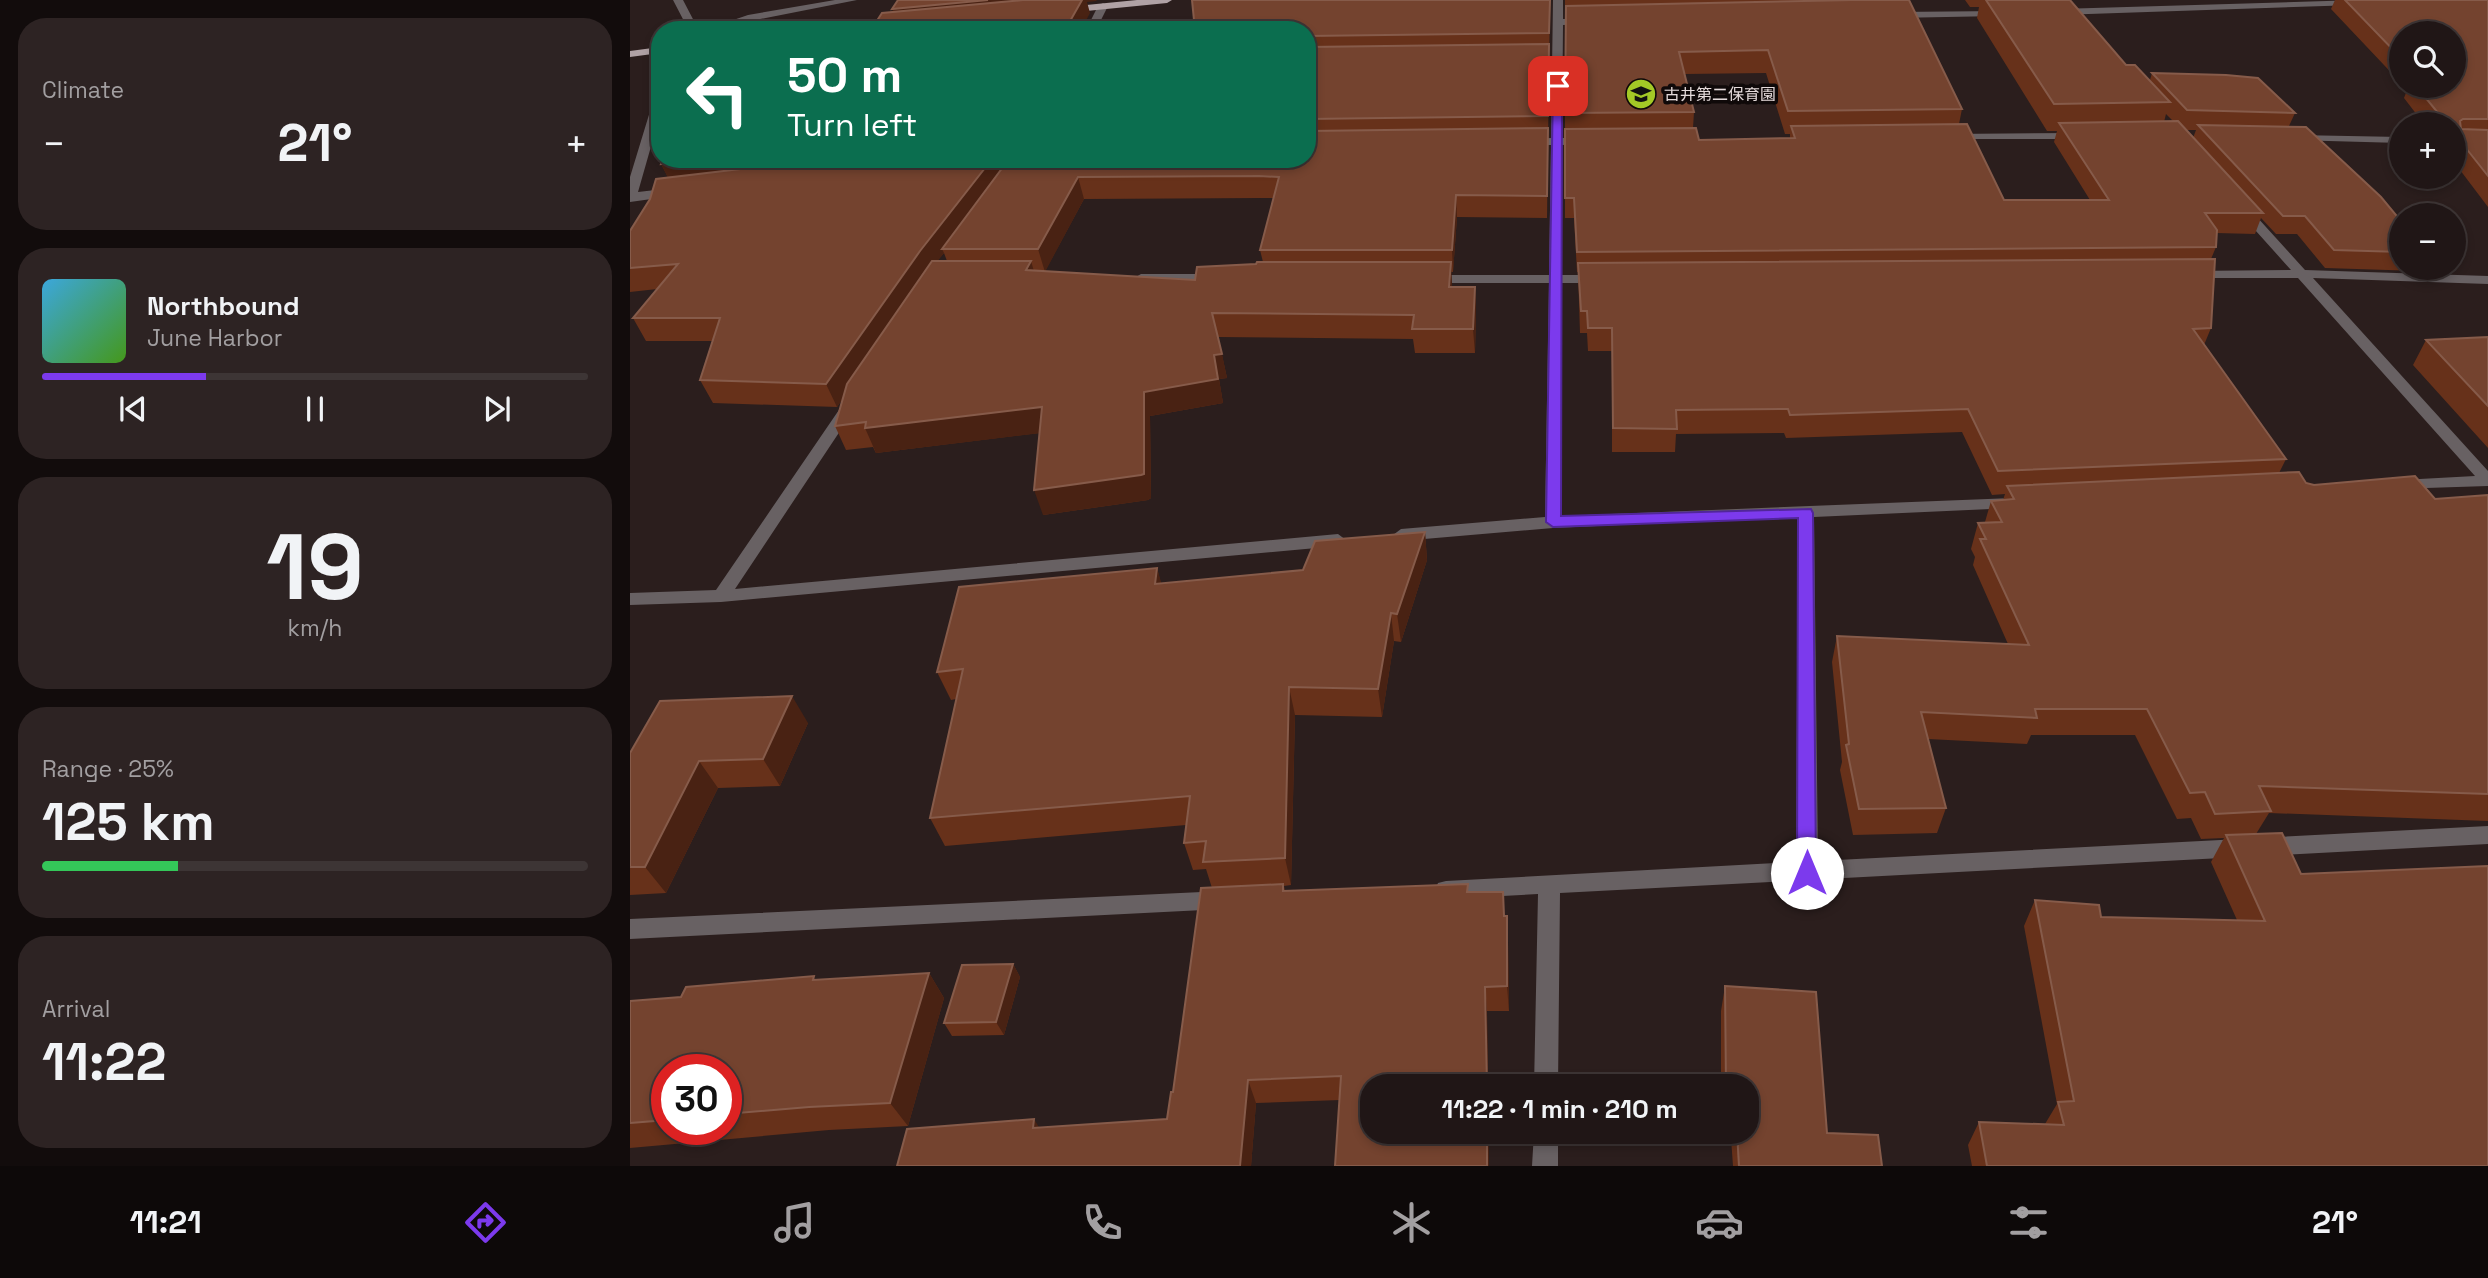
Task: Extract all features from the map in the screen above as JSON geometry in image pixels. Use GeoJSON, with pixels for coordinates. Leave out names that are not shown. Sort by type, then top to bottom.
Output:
{"type":"FeatureCollection","features":[{"type":"Feature","properties":{"kind":"main road"},"geometry":{"type":"LineString","coordinates":[[1061,10],[1167,0]]}},
{"type":"Feature","properties":{"kind":"main road"},"geometry":{"type":"LineString","coordinates":[[630,54],[651,51]]}},
{"type":"Feature","properties":{"kind":"street"},"geometry":{"type":"LineString","coordinates":[[678,0],[689,21]]}},
{"type":"Feature","properties":{"kind":"street"},"geometry":{"type":"LineString","coordinates":[[738,21],[852,0]]}},
{"type":"Feature","properties":{"kind":"street"},"geometry":{"type":"LineString","coordinates":[[1553,522],[1557,142],[1551,58],[1558,22],[1558,0]]}},
{"type":"Feature","properties":{"kind":"street"},"geometry":{"type":"LineString","coordinates":[[2061,11],[2368,2]]}},
{"type":"Feature","properties":{"kind":"street"},"geometry":{"type":"LineString","coordinates":[[1095,21],[1102,6]]}},
{"type":"Feature","properties":{"kind":"street"},"geometry":{"type":"LineString","coordinates":[[1887,15],[2010,13]]}},
{"type":"Feature","properties":{"kind":"street"},"geometry":{"type":"LineString","coordinates":[[1558,22],[1599,21]]}},
{"type":"Feature","properties":{"kind":"street"},"geometry":{"type":"LineString","coordinates":[[651,127],[631,197],[686,190]]}},
{"type":"Feature","properties":{"kind":"street"},"geometry":{"type":"LineString","coordinates":[[1942,138],[2094,136]]}},
{"type":"Feature","properties":{"kind":"street"},"geometry":{"type":"LineString","coordinates":[[2282,137],[2389,140]]}},
{"type":"Feature","properties":{"kind":"street"},"geometry":{"type":"LineString","coordinates":[[1515,142],[1598,141]]}},
{"type":"Feature","properties":{"kind":"street"},"geometry":{"type":"LineString","coordinates":[[2230,194],[2488,481]]}},
{"type":"Feature","properties":{"kind":"street"},"geometry":{"type":"LineString","coordinates":[[2177,275],[2301,274],[2488,280]]}},
{"type":"Feature","properties":{"kind":"street"},"geometry":{"type":"LineString","coordinates":[[1128,278],[1238,278]]}},
{"type":"Feature","properties":{"kind":"street"},"geometry":{"type":"LineString","coordinates":[[1418,279],[1611,278]]}},
{"type":"Feature","properties":{"kind":"street"},"geometry":{"type":"LineString","coordinates":[[721,596],[858,391]]}},
{"type":"Feature","properties":{"kind":"street"},"geometry":{"type":"LineString","coordinates":[[2390,485],[2488,481]]}},
{"type":"Feature","properties":{"kind":"street"},"geometry":{"type":"LineString","coordinates":[[1379,536],[1553,522],[2028,502]]}},
{"type":"Feature","properties":{"kind":"street"},"geometry":{"type":"LineString","coordinates":[[1806,513],[1807,873]]}},
{"type":"Feature","properties":{"kind":"street"},"geometry":{"type":"LineString","coordinates":[[630,599],[721,596],[1352,539]]}},
{"type":"Feature","properties":{"kind":"street"},"geometry":{"type":"LineString","coordinates":[[1424,891],[1807,873],[2488,835]]}},
{"type":"Feature","properties":{"kind":"street"},"geometry":{"type":"LineString","coordinates":[[1546,1074],[1549,885]]}},
{"type":"Feature","properties":{"kind":"street"},"geometry":{"type":"LineString","coordinates":[[630,929],[1243,899]]}},
{"type":"Feature","properties":{"kind":"street"},"geometry":{"type":"LineString","coordinates":[[1545,1166],[1546,1144]]}},
{"type":"Feature","properties":{"kind":"building"},"geometry":{"type":"Polygon","coordinates":[[[898,0],[988,0],[892,9],[898,0]]]}},
{"type":"Feature","properties":{"kind":"building"},"geometry":{"type":"Polygon","coordinates":[[[1023,0],[1082,0],[1070,21],[877,21],[882,13],[1023,0]]]}},
{"type":"Feature","properties":{"kind":"building"},"geometry":{"type":"Polygon","coordinates":[[[1192,0],[1550,0],[1549,33],[1316,36],[1316,21],[1194,21],[1192,0]]]}},
{"type":"Feature","properties":{"kind":"building"},"geometry":{"type":"Polygon","coordinates":[[[1909,0],[1962,109],[1788,111],[1768,50],[1679,52],[1694,112],[1565,113],[1566,6],[1909,0]]]}},
{"type":"Feature","properties":{"kind":"building"},"geometry":{"type":"Polygon","coordinates":[[[1986,0],[2070,0],[2126,65],[2135,65],[2170,102],[2054,104],[1986,0]]]}},
{"type":"Feature","properties":{"kind":"building"},"geometry":{"type":"Polygon","coordinates":[[[2345,0],[2488,0],[2488,119],[2466,119],[2466,112],[2437,112],[2426,98],[2466,98],[2466,21],[2389,21],[2389,46],[2345,0]]]}},
{"type":"Feature","properties":{"kind":"building"},"geometry":{"type":"Polygon","coordinates":[[[1549,44],[1548,116],[1316,119],[1316,47],[1549,44]]]}},
{"type":"Feature","properties":{"kind":"building"},"geometry":{"type":"Polygon","coordinates":[[[2152,73],[2258,78],[2295,113],[2187,110],[2152,73]]]}},
{"type":"Feature","properties":{"kind":"building"},"geometry":{"type":"Polygon","coordinates":[[[2178,121],[2263,213],[2205,213],[2217,230],[2216,247],[1577,252],[1574,198],[1565,198],[1565,129],[1696,128],[1699,140],[1795,138],[1791,126],[1967,124],[2004,200],[2109,200],[2059,123],[2178,121]]]}},
{"type":"Feature","properties":{"kind":"building"},"geometry":{"type":"Polygon","coordinates":[[[2198,125],[2306,127],[2389,207],[2389,252],[2334,250],[2305,216],[2283,216],[2198,125]]]}},
{"type":"Feature","properties":{"kind":"building"},"geometry":{"type":"Polygon","coordinates":[[[1548,128],[1547,196],[1456,195],[1452,250],[1260,250],[1279,177],[1078,177],[1038,249],[942,249],[1002,168],[1316,168],[1316,131],[1548,128]]]}},
{"type":"Feature","properties":{"kind":"building"},"geometry":{"type":"Polygon","coordinates":[[[2466,129],[2488,130],[2488,176],[2466,148],[2466,129]]]}},
{"type":"Feature","properties":{"kind":"building"},"geometry":{"type":"Polygon","coordinates":[[[750,168],[985,168],[920,251],[826,384],[700,380],[720,318],[633,318],[678,264],[630,268],[630,231],[650,199],[656,179],[750,168]]]}},
{"type":"Feature","properties":{"kind":"building"},"geometry":{"type":"Polygon","coordinates":[[[2215,259],[2211,328],[2193,329],[2286,459],[1998,471],[1968,409],[1790,415],[1788,409],[1676,410],[1677,429],[1613,428],[1612,328],[1588,328],[1587,311],[1581,311],[1578,263],[2215,259]]]}},
{"type":"Feature","properties":{"kind":"building"},"geometry":{"type":"Polygon","coordinates":[[[932,261],[1031,261],[1026,270],[1195,280],[1197,267],[1257,262],[1451,262],[1449,287],[1475,287],[1473,329],[1412,329],[1414,315],[1212,313],[1222,354],[1214,355],[1218,379],[1144,392],[1144,474],[1034,490],[1042,407],[865,428],[866,422],[835,426],[847,384],[932,261]]]}},
{"type":"Feature","properties":{"kind":"building"},"geometry":{"type":"Polygon","coordinates":[[[2488,337],[2488,406],[2426,340],[2488,337]]]}},
{"type":"Feature","properties":{"kind":"building"},"geometry":{"type":"Polygon","coordinates":[[[2299,472],[2306,483],[2314,485],[2415,476],[2435,499],[2488,495],[2488,794],[2259,786],[2271,811],[2215,814],[2205,792],[2190,793],[2147,709],[2035,709],[2037,718],[1921,712],[1946,808],[1859,809],[1846,745],[1849,744],[1837,636],[2029,645],[1980,539],[1986,539],[1978,523],[2002,522],[1991,501],[2014,499],[2007,486],[2299,472]]]}},
{"type":"Feature","properties":{"kind":"building"},"geometry":{"type":"Polygon","coordinates":[[[1425,532],[1397,614],[1391,613],[1378,689],[1289,687],[1285,858],[1203,862],[1206,841],[1184,843],[1190,796],[930,818],[963,669],[937,672],[959,587],[1157,568],[1155,584],[1303,570],[1315,541],[1425,532]]]}},
{"type":"Feature","properties":{"kind":"building"},"geometry":{"type":"Polygon","coordinates":[[[792,696],[763,759],[699,761],[645,867],[630,867],[630,753],[660,701],[792,696]]]}},
{"type":"Feature","properties":{"kind":"building"},"geometry":{"type":"Polygon","coordinates":[[[2282,833],[2301,874],[2488,866],[2488,1166],[1987,1166],[1979,1122],[2064,1125],[2058,1102],[2074,1101],[2035,900],[2099,905],[2101,917],[2265,921],[2226,835],[2282,833]]]}},
{"type":"Feature","properties":{"kind":"building"},"geometry":{"type":"Polygon","coordinates":[[[1283,884],[1283,891],[1468,884],[1467,892],[1503,892],[1504,916],[1507,916],[1507,986],[1485,987],[1487,1074],[1360,1074],[1360,1144],[1487,1144],[1487,1166],[1335,1166],[1341,1076],[1248,1080],[1240,1166],[897,1166],[907,1129],[1034,1119],[1033,1128],[1167,1119],[1201,888],[1283,884]]]}},
{"type":"Feature","properties":{"kind":"building"},"geometry":{"type":"Polygon","coordinates":[[[1013,964],[996,1022],[944,1023],[962,965],[1013,964]]]}},
{"type":"Feature","properties":{"kind":"building"},"geometry":{"type":"Polygon","coordinates":[[[929,973],[890,1103],[742,1113],[742,1054],[651,1054],[651,1121],[630,1123],[630,1001],[681,997],[686,987],[814,976],[813,980],[929,973]]]}},
{"type":"Feature","properties":{"kind":"building"},"geometry":{"type":"Polygon","coordinates":[[[1725,986],[1816,992],[1827,1133],[1878,1135],[1882,1166],[1739,1166],[1738,1144],[1759,1144],[1759,1074],[1726,1074],[1725,986]]]}},
{"type":"Feature","properties":{"kind":"place","name":"古井第二保育園"},"geometry":{"type":"Point","coordinates":[1641,94]}},
{"type":"Feature","properties":{"kind":"route"},"geometry":{"type":"LineString","coordinates":[[1558,86],[1553,522],[1806,513],[1807,873]]}}]}
